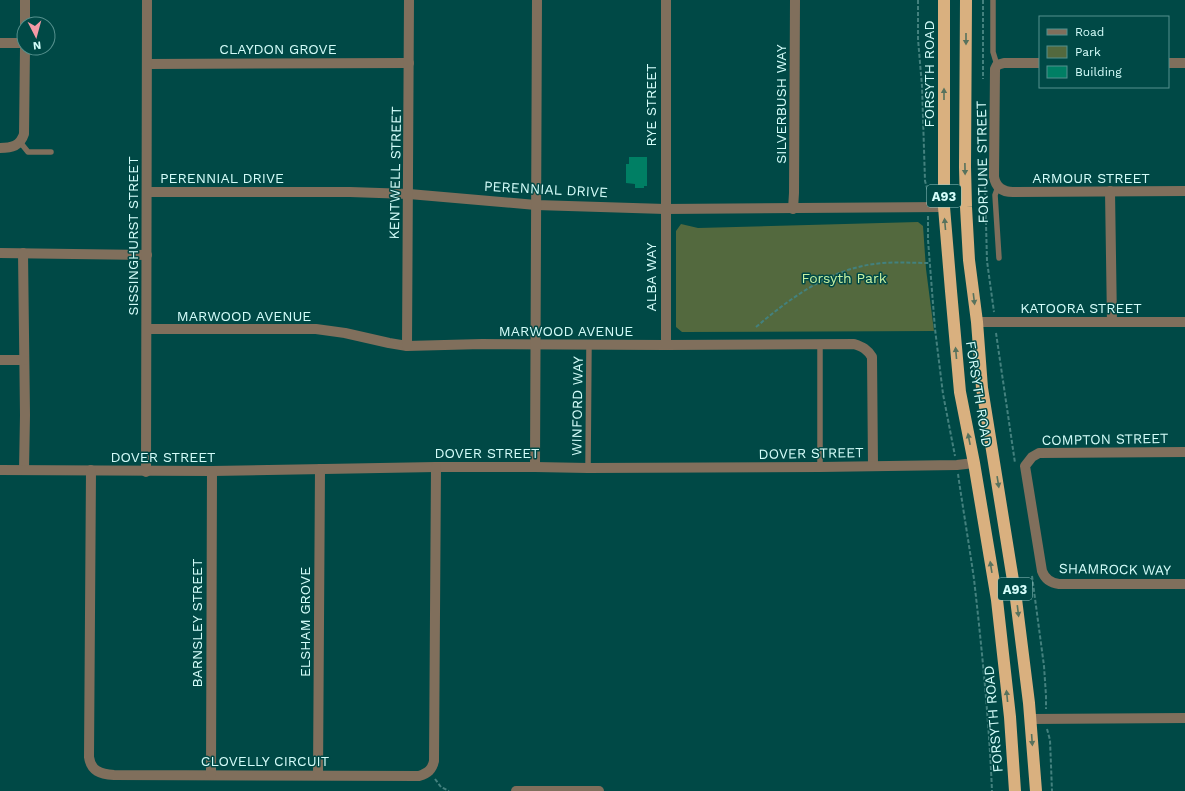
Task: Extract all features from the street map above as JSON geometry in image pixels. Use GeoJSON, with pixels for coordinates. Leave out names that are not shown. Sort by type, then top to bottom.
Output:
{"type":"FeatureCollection","features":[{"type":"Feature","properties":{"kind":"highway"},"geometry":{"type":"LineString","coordinates":[[941,0],[944,14]]}},
{"type":"Feature","properties":{"kind":"highway","name":"FORSYTH ROAD"},"geometry":{"type":"LineString","coordinates":[[944,0],[944,207],[960,392],[974,462],[997,600],[1010,718],[1015,791]]}},
{"type":"Feature","properties":{"kind":"highway","name":"FORSYTH ROAD"},"geometry":{"type":"LineString","coordinates":[[966,0],[966,207],[969,260],[977,322],[982,388],[995,460],[1016,599],[1030,719],[1036,791]]}},
{"type":"Feature","properties":{"kind":"highway"},"geometry":{"type":"LineString","coordinates":[[944,207],[966,207]]}},
{"type":"Feature","properties":{"kind":"highway"},"geometry":{"type":"LineString","coordinates":[[974,462],[995,460]]}},
{"type":"Feature","properties":{"kind":"highway"},"geometry":{"type":"LineString","coordinates":[[1010,718],[1030,719]]}},
{"type":"Feature","properties":{"kind":"street"},"geometry":{"type":"LineString","coordinates":[[25,0],[25,16]]}},
{"type":"Feature","properties":{"kind":"street","name":"SISSINGHURST STREET"},"geometry":{"type":"LineString","coordinates":[[146,472],[147,0]]}},
{"type":"Feature","properties":{"kind":"street","name":"KENTWELL STREET"},"geometry":{"type":"LineString","coordinates":[[407,346],[409,0]]}},
{"type":"Feature","properties":{"kind":"street"},"geometry":{"type":"LineString","coordinates":[[535,466],[537,0]]}},
{"type":"Feature","properties":{"kind":"street","name":"RYE STREET"},"geometry":{"type":"LineString","coordinates":[[665,209],[666,0]]}},
{"type":"Feature","properties":{"kind":"street","name":"SILVERBUSH WAY"},"geometry":{"type":"LineString","coordinates":[[793,209],[795,0]]}},
{"type":"Feature","properties":{"kind":"street"},"geometry":{"type":"LineString","coordinates":[[0,43],[16,43]]}},
{"type":"Feature","properties":{"kind":"street"},"geometry":{"type":"LineString","coordinates":[[0,148],[11,148],[20,142],[24,134],[25,56]]}},
{"type":"Feature","properties":{"kind":"street","name":"CLAYDON GROVE"},"geometry":{"type":"LineString","coordinates":[[147,64],[409,63]]}},
{"type":"Feature","properties":{"kind":"street"},"geometry":{"type":"LineString","coordinates":[[997,65],[1004,63],[1039,63]]}},
{"type":"Feature","properties":{"kind":"street"},"geometry":{"type":"LineString","coordinates":[[1169,63],[1185,63]]}},
{"type":"Feature","properties":{"kind":"street","name":"FORTUNE STREET"},"geometry":{"type":"LineString","coordinates":[[997,65],[994,73],[994,177],[998,187]]}},
{"type":"Feature","properties":{"kind":"street","name":"ARMOUR STREET"},"geometry":{"type":"LineString","coordinates":[[998,187],[1007,192],[1185,191]]}},
{"type":"Feature","properties":{"kind":"street"},"geometry":{"type":"LineString","coordinates":[[1110,191],[1112,322]]}},
{"type":"Feature","properties":{"kind":"street","name":"PERENNIAL DRIVE"},"geometry":{"type":"LineString","coordinates":[[147,192],[350,192],[409,194],[536,205],[665,209],[944,207]]}},
{"type":"Feature","properties":{"kind":"street","name":"ALBA WAY"},"geometry":{"type":"LineString","coordinates":[[665,209],[666,345]]}},
{"type":"Feature","properties":{"kind":"street"},"geometry":{"type":"LineString","coordinates":[[0,253],[147,255]]}},
{"type":"Feature","properties":{"kind":"street"},"geometry":{"type":"LineString","coordinates":[[23,253],[24,470]]}},
{"type":"Feature","properties":{"kind":"street","name":"KATOORA STREET"},"geometry":{"type":"LineString","coordinates":[[977,322],[1185,322]]}},
{"type":"Feature","properties":{"kind":"street","name":"MARWOOD AVENUE"},"geometry":{"type":"LineString","coordinates":[[147,330],[316,330],[345,333],[407,346],[482,344],[854,344],[863,347],[872,357],[873,466]]}},
{"type":"Feature","properties":{"kind":"street"},"geometry":{"type":"LineString","coordinates":[[0,360],[24,360]]}},
{"type":"Feature","properties":{"kind":"street","name":"COMPTON STREET"},"geometry":{"type":"LineString","coordinates":[[1046,578],[1042,571],[1026,475],[1025,466],[1032,457],[1039,453],[1185,452]]}},
{"type":"Feature","properties":{"kind":"street","name":"DOVER STREET"},"geometry":{"type":"LineString","coordinates":[[0,470],[91,470],[146,472],[535,466],[588,468],[820,468],[957,465],[974,462]]}},
{"type":"Feature","properties":{"kind":"street"},"geometry":{"type":"LineString","coordinates":[[430,771],[434,761],[436,467]]}},
{"type":"Feature","properties":{"kind":"street","name":"ELSHAM GROVE"},"geometry":{"type":"LineString","coordinates":[[318,775],[320,469]]}},
{"type":"Feature","properties":{"kind":"street","name":"CLOVELLY CIRCUIT"},"geometry":{"type":"LineString","coordinates":[[91,470],[90,764],[94,769],[106,775],[420,776],[430,771]]}},
{"type":"Feature","properties":{"kind":"street","name":"BARNSLEY STREET"},"geometry":{"type":"LineString","coordinates":[[211,775],[212,471]]}},
{"type":"Feature","properties":{"kind":"street","name":"SHAMROCK WAY"},"geometry":{"type":"LineString","coordinates":[[1046,578],[1059,584],[1185,584]]}},
{"type":"Feature","properties":{"kind":"street"},"geometry":{"type":"LineString","coordinates":[[1030,719],[1185,718]]}},
{"type":"Feature","properties":{"kind":"street"},"geometry":{"type":"LineString","coordinates":[[516,791],[599,791]]}},
{"type":"Feature","properties":{"kind":"lane","name":"FORTUNE STREET"},"geometry":{"type":"LineString","coordinates":[[993,0],[994,52],[997,65]]}},
{"type":"Feature","properties":{"kind":"lane"},"geometry":{"type":"LineString","coordinates":[[20,142],[28,152],[51,152]]}},
{"type":"Feature","properties":{"kind":"lane","name":"FORTUNE STREET"},"geometry":{"type":"LineString","coordinates":[[998,187],[995,195],[999,258]]}},
{"type":"Feature","properties":{"kind":"lane"},"geometry":{"type":"LineString","coordinates":[[820,344],[820,468]]}},
{"type":"Feature","properties":{"kind":"lane","name":"WINFORD WAY"},"geometry":{"type":"LineString","coordinates":[[588,468],[589,345]]}},
{"type":"Feature","properties":{"kind":"path"},"geometry":{"type":"LineString","coordinates":[[983,0],[984,80]]}},
{"type":"Feature","properties":{"kind":"path"},"geometry":{"type":"LineString","coordinates":[[985,181],[987,261],[1015,465]]}},
{"type":"Feature","properties":{"kind":"path"},"geometry":{"type":"LineString","coordinates":[[756,327],[782,305],[810,287],[841,271],[884,263],[930,263]]}},
{"type":"Feature","properties":{"kind":"path"},"geometry":{"type":"LineString","coordinates":[[1032,573],[1044,666],[1046,696],[1045,718],[1050,740],[1052,791]]}},
{"type":"Feature","properties":{"kind":"path"},"geometry":{"type":"LineString","coordinates":[[430,771],[441,787],[449,791]]}},
{"type":"Feature","properties":{"kind":"green space","name":"Forsyth Park"},"geometry":{"type":"Polygon","coordinates":[[[918,222],[923,226],[926,269],[934,331],[682,332],[676,327],[676,231],[681,224],[698,228],[918,222]]]}},
{"type":"Feature","properties":{"kind":"building"},"geometry":{"type":"Polygon","coordinates":[[[629,157],[647,157],[647,186],[644,186],[644,188],[635,188],[635,184],[626,183],[626,164],[629,164],[629,157]]]}}]}
